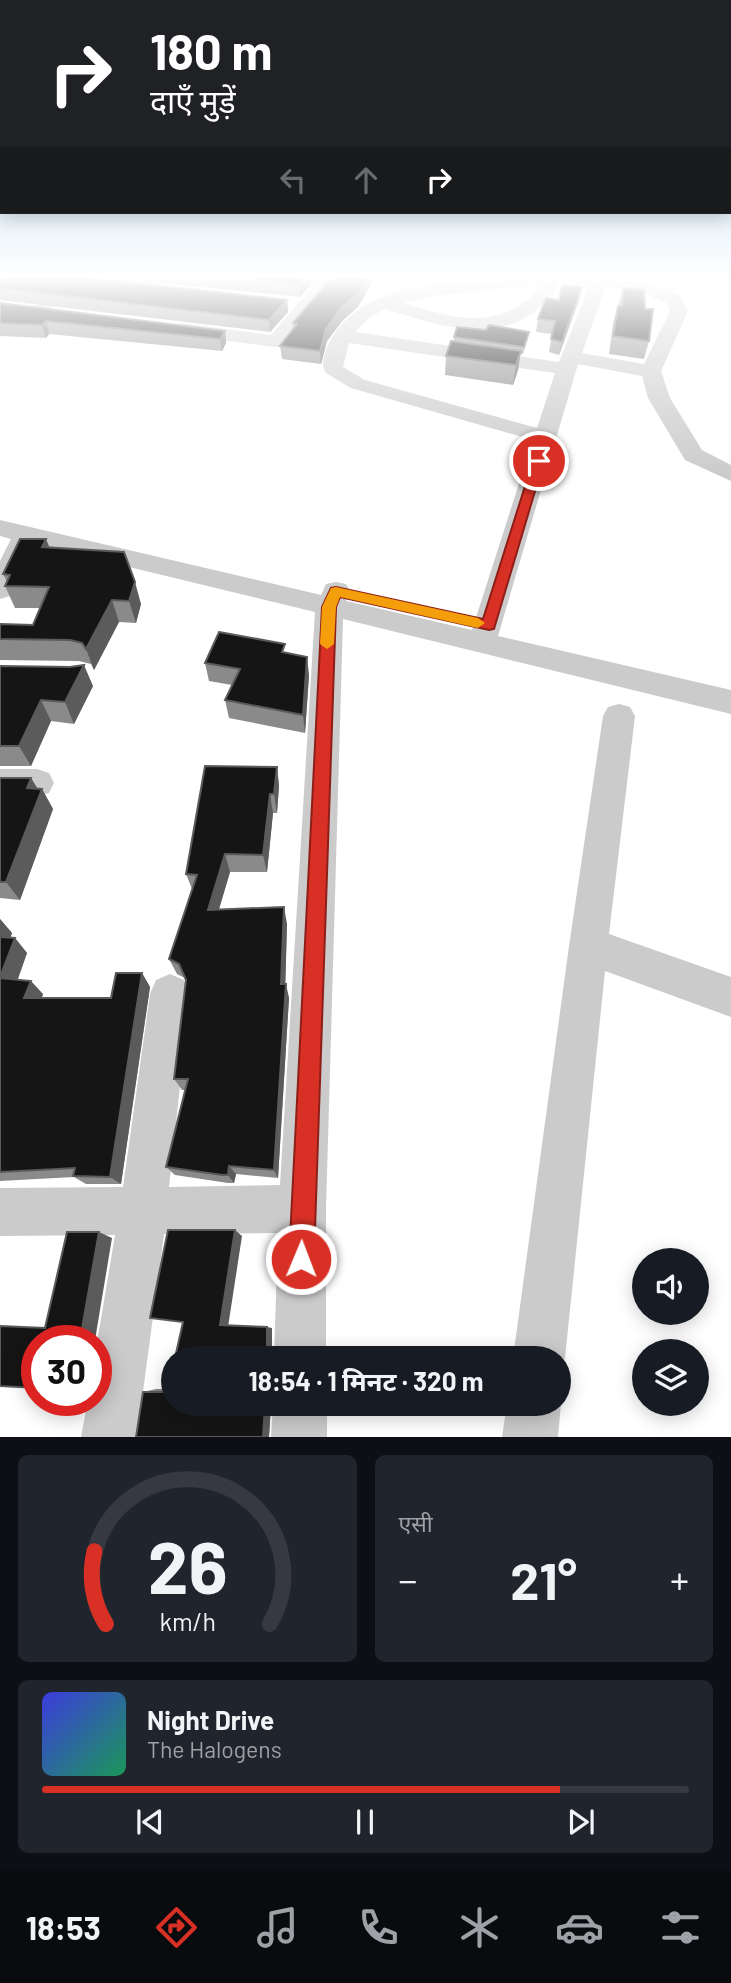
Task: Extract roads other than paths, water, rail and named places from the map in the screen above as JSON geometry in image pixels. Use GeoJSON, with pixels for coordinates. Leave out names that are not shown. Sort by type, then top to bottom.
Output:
{"type":"FeatureCollection","features":[{"type":"Feature","properties":{"kind":"street"},"geometry":{"type":"LineString","coordinates":[[340,343],[332,359],[333,369],[358,384],[546,437]]}},
{"type":"Feature","properties":{"kind":"street"},"geometry":{"type":"LineString","coordinates":[[402,343],[651,371]]}},
{"type":"Feature","properties":{"kind":"street"},"geometry":{"type":"LineString","coordinates":[[485,634],[576,343]]}},
{"type":"Feature","properties":{"kind":"street"},"geometry":{"type":"LineString","coordinates":[[664,343],[651,371],[659,398],[693,455],[707,465],[731,474]]}},
{"type":"Feature","properties":{"kind":"street"},"geometry":{"type":"LineString","coordinates":[[0,513],[332,599]]}},
{"type":"Feature","properties":{"kind":"street"},"geometry":{"type":"LineString","coordinates":[[0,590],[13,531],[485,634],[731,681]]}},
{"type":"Feature","properties":{"kind":"street"},"geometry":{"type":"LineString","coordinates":[[300,1346],[302,1209],[332,599]]}},
{"type":"Feature","properties":{"kind":"street"},"geometry":{"type":"LineString","coordinates":[[485,634],[731,702]]}},
{"type":"Feature","properties":{"kind":"street"},"geometry":{"type":"LineString","coordinates":[[540,1346],[588,946],[620,716]]}},
{"type":"Feature","properties":{"kind":"street"},"geometry":{"type":"LineString","coordinates":[[0,783],[37,783]]}},
{"type":"Feature","properties":{"kind":"street"},"geometry":{"type":"LineString","coordinates":[[588,946],[731,997]]}},
{"type":"Feature","properties":{"kind":"street"},"geometry":{"type":"LineString","coordinates":[[109,1437],[143,1211],[170,994]]}},
{"type":"Feature","properties":{"kind":"street"},"geometry":{"type":"LineString","coordinates":[[0,1212],[302,1209]]}},
{"type":"Feature","properties":{"kind":"street"},"geometry":{"type":"LineString","coordinates":[[299,1437],[300,1416]]}},
{"type":"Feature","properties":{"kind":"street"},"geometry":{"type":"LineString","coordinates":[[530,1437],[533,1416]]}}]}
